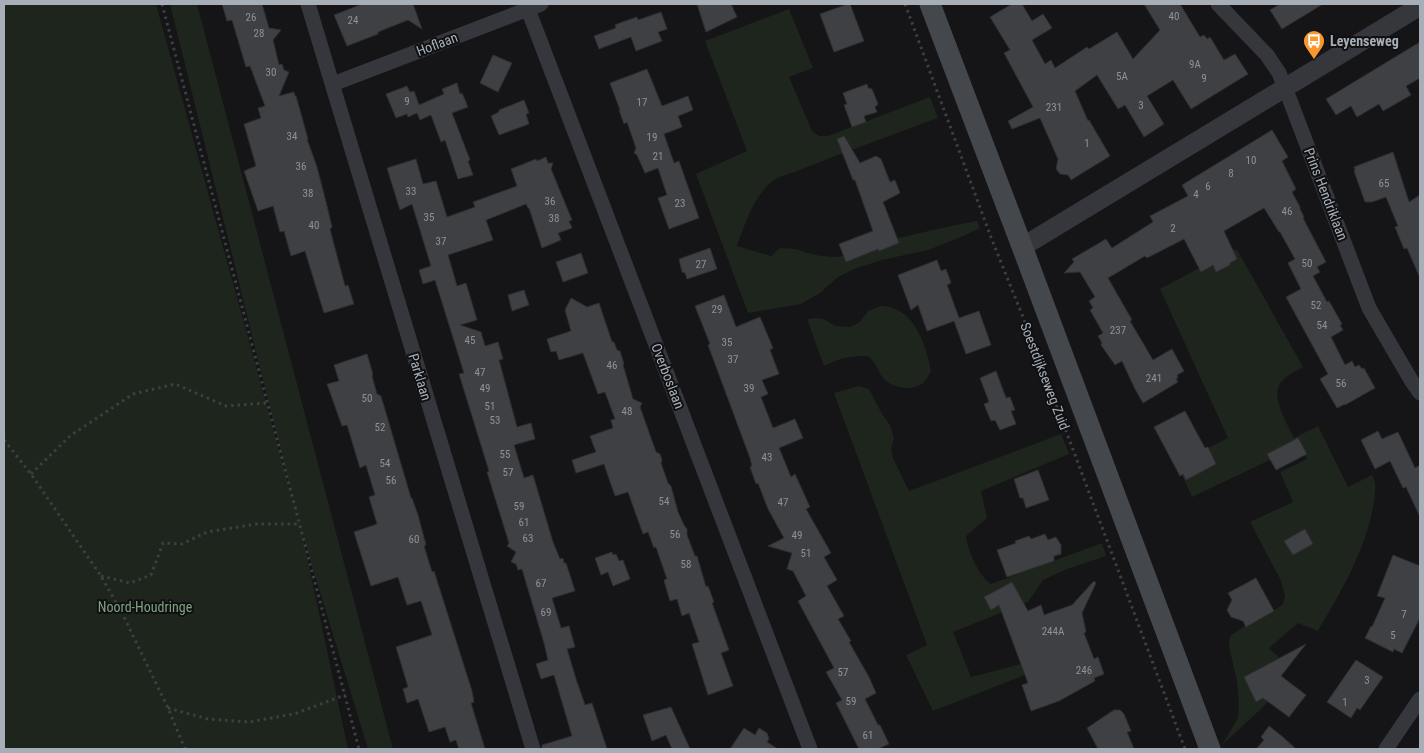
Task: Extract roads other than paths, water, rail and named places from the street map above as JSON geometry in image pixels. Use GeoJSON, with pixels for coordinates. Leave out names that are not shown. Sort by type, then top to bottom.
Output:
{"type":"FeatureCollection","features":[{"type":"Feature","properties":{"kind":"main road","name":"Soestdijkseweg Zuid"},"geometry":{"type":"LineString","coordinates":[[930,4],[1210,749]]}},
{"type":"Feature","properties":{"kind":"street","name":"Parklaan"},"geometry":{"type":"LineString","coordinates":[[308,4],[533,749]]}},
{"type":"Feature","properties":{"kind":"street","name":"Prins Hendriklaan"},"geometry":{"type":"LineString","coordinates":[[1218,4],[1267,55],[1282,81],[1369,308],[1420,393]]}},
{"type":"Feature","properties":{"kind":"street","name":"Hoflaan"},"geometry":{"type":"LineString","coordinates":[[332,84],[532,5]]}},
{"type":"Feature","properties":{"kind":"street","name":"Overboslaan"},"geometry":{"type":"LineString","coordinates":[[532,5],[810,749]]}},
{"type":"Feature","properties":{"kind":"street"},"geometry":{"type":"LineString","coordinates":[[1022,248],[1282,81],[1420,6]]}},
{"type":"Feature","properties":{"kind":"street"},"geometry":{"type":"LineString","coordinates":[[1386,749],[1420,699]]}},
{"type":"Feature","properties":{"kind":"place","name":"Leyenseweg"},"geometry":{"type":"Point","coordinates":[1314,60]}},
{"type":"Feature","properties":{"kind":"park label","name":"Noord-Houdringe"},"geometry":{"type":"Point","coordinates":[145,607]}}]}
